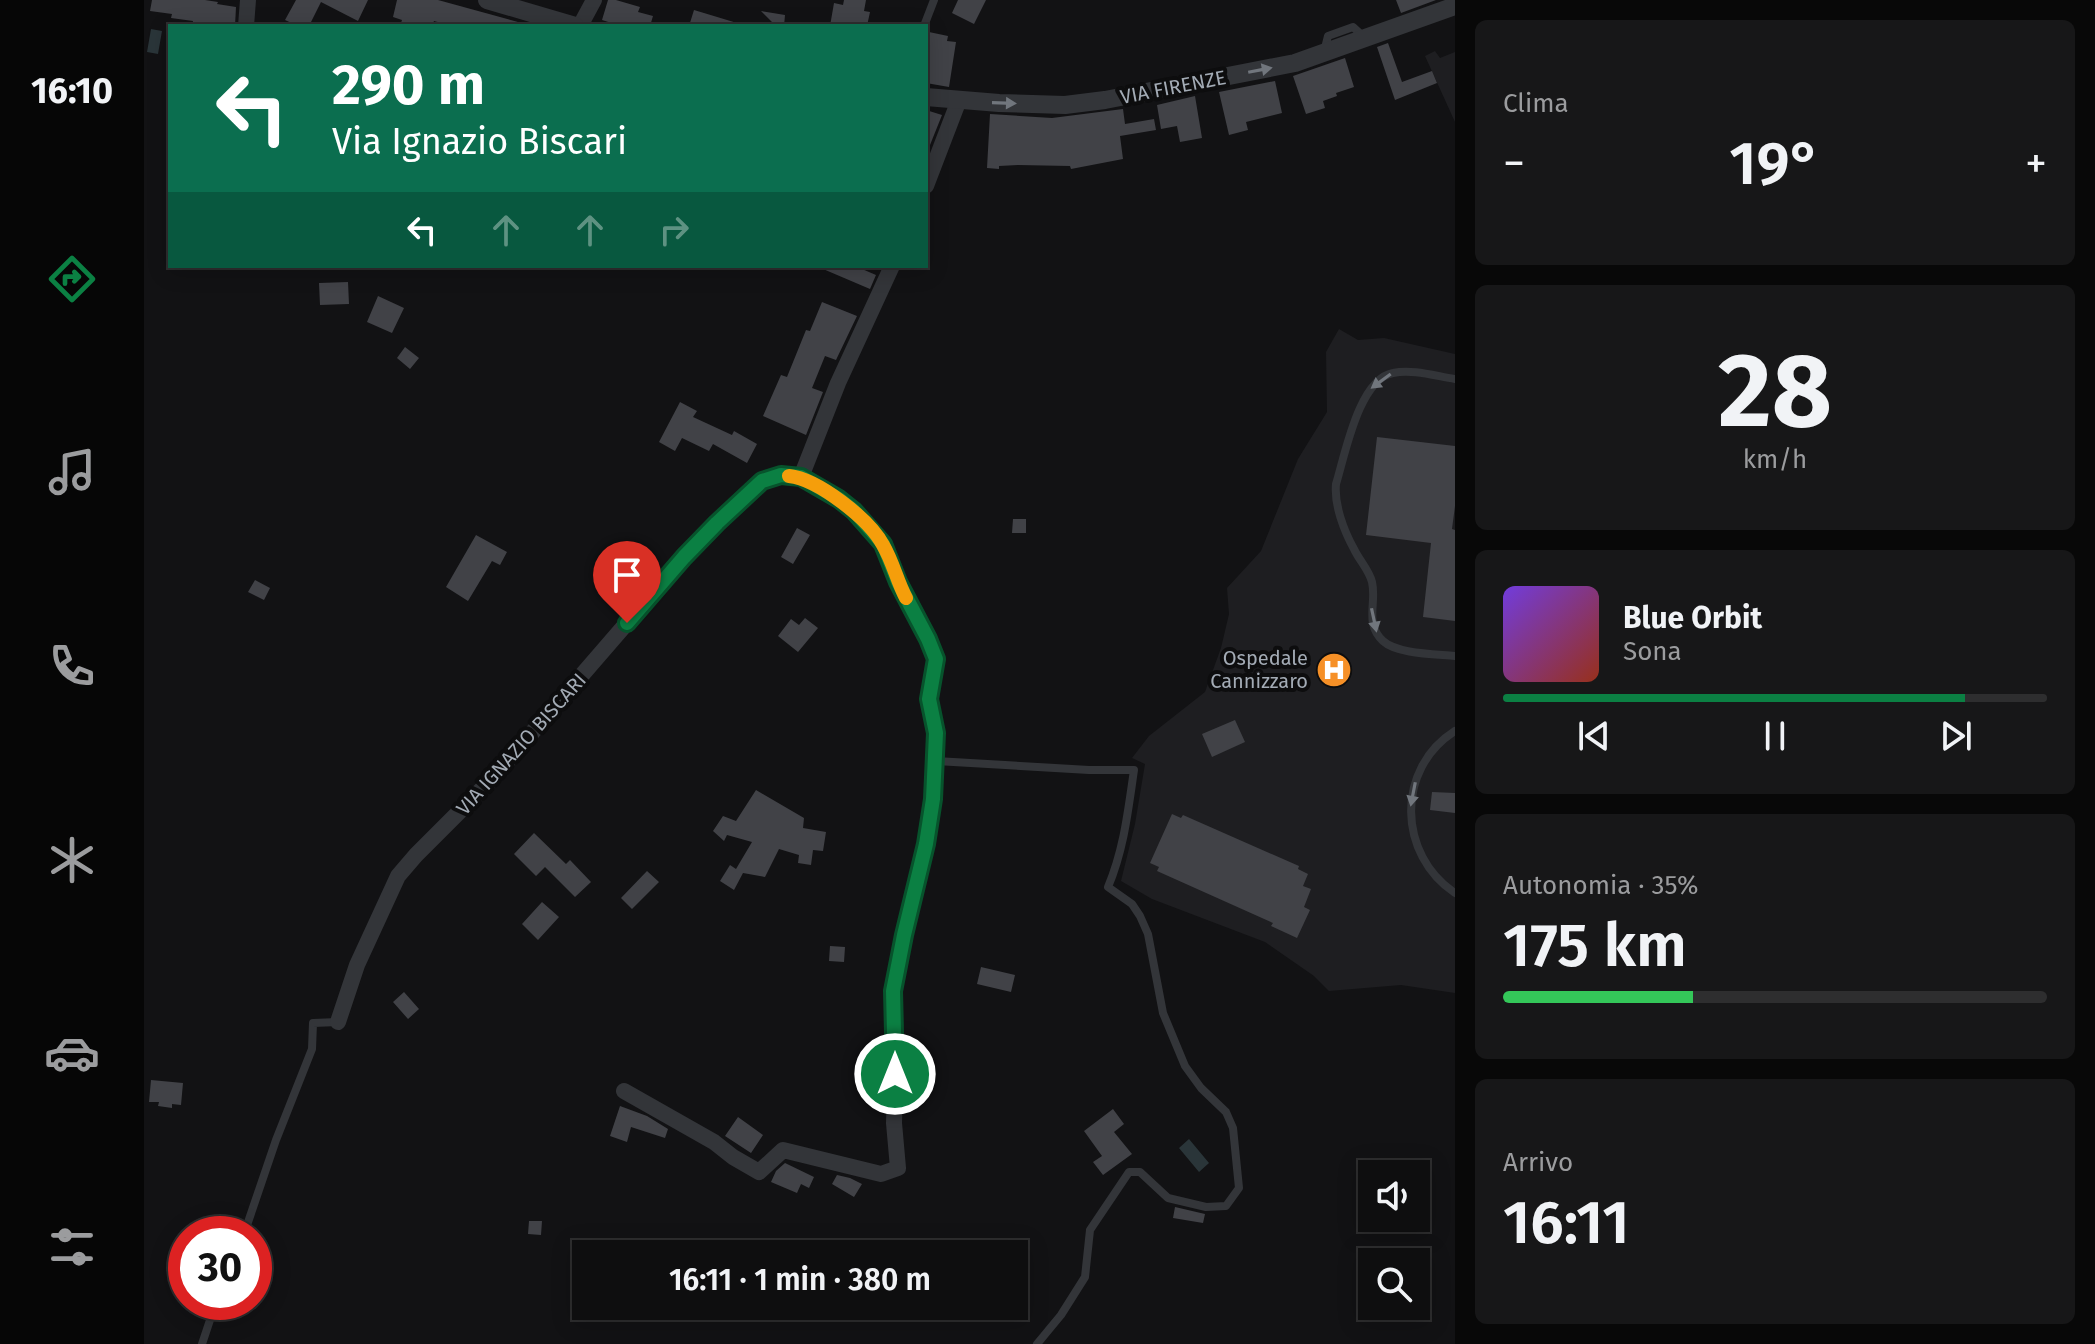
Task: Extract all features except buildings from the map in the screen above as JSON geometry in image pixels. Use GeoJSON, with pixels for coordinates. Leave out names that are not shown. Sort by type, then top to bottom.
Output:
{"type":"FeatureCollection","features":[{"type":"Feature","properties":{"kind":"street"},"geometry":{"type":"LineString","coordinates":[[246,24],[248,0]]}},
{"type":"Feature","properties":{"kind":"street"},"geometry":{"type":"LineString","coordinates":[[487,0],[535,20],[564,24]]}},
{"type":"Feature","properties":{"kind":"street"},"geometry":{"type":"LineString","coordinates":[[579,24],[594,0]]}},
{"type":"Feature","properties":{"kind":"street","name":"VIA FIRENZE"},"geometry":{"type":"LineString","coordinates":[[928,97],[1065,105],[1105,100],[1295,63],[1455,6]]}},
{"type":"Feature","properties":{"kind":"street"},"geometry":{"type":"LineString","coordinates":[[928,181],[959,100]]}},
{"type":"Feature","properties":{"kind":"street"},"geometry":{"type":"LineString","coordinates":[[624,1091],[714,1142],[759,1172],[783,1150],[881,1174],[898,1168],[894,1123],[896,1054],[893,991],[933,799],[936,733],[929,699],[936,659],[883,544],[854,511],[801,477],[838,383],[891,268]]}},
{"type":"Feature","properties":{"kind":"street","name":"VIA IGNAZIO BISCARI"},"geometry":{"type":"LineString","coordinates":[[338,1022],[357,965],[398,876],[492,779],[717,523],[762,481],[781,475],[801,477]]}},
{"type":"Feature","properties":{"kind":"lane"},"geometry":{"type":"LineString","coordinates":[[925,24],[934,0]]}},
{"type":"Feature","properties":{"kind":"lane"},"geometry":{"type":"LineString","coordinates":[[1455,379],[1408,372],[1389,374],[1377,381],[1366,394],[1335,495],[1354,550],[1371,579],[1371,617],[1379,636],[1391,647],[1455,656]]}},
{"type":"Feature","properties":{"kind":"lane"},"geometry":{"type":"LineString","coordinates":[[1455,731],[1442,740],[1424,763],[1417,775],[1410,808],[1422,859],[1438,880],[1455,893]]}},
{"type":"Feature","properties":{"kind":"lane"},"geometry":{"type":"LineString","coordinates":[[936,761],[1134,770],[1119,861],[1108,887],[1132,904],[1140,916],[1148,934],[1163,1013],[1178,1051],[1201,1088],[1226,1112],[1233,1128],[1239,1188],[1226,1206],[1206,1207],[1168,1198],[1140,1172],[1129,1172],[1090,1230],[1085,1277],[1061,1315],[1037,1344]]}},
{"type":"Feature","properties":{"kind":"lane"},"geometry":{"type":"LineString","coordinates":[[250,1216],[312,1049],[313,1023],[338,1022]]}},
{"type":"Feature","properties":{"kind":"lane"},"geometry":{"type":"LineString","coordinates":[[202,1344],[210,1320]]}},
{"type":"Feature","properties":{"kind":"shaded area"},"geometry":{"type":"Polygon","coordinates":[[[151,29],[162,31],[158,54],[147,52],[151,29]]]}},
{"type":"Feature","properties":{"kind":"shaded area"},"geometry":{"type":"Polygon","coordinates":[[[1435,51],[1440,58],[1455,52],[1455,122],[1425,56],[1435,51]]]}},
{"type":"Feature","properties":{"kind":"shaded area","name":"Ospedale Cannizzaro"},"geometry":{"type":"Polygon","coordinates":[[[1339,329],[1358,340],[1384,338],[1455,354],[1455,993],[1401,985],[1329,991],[1314,976],[1265,942],[1152,899],[1121,881],[1145,764],[1132,758],[1149,736],[1205,692],[1229,614],[1227,588],[1261,551],[1298,459],[1327,412],[1326,352],[1339,329]]]}},
{"type":"Feature","properties":{"kind":"shaded area"},"geometry":{"type":"Polygon","coordinates":[[[1189,1139],[1209,1163],[1199,1172],[1179,1148],[1189,1139]]]}},
{"type":"Feature","properties":{"kind":"slow traffic"},"geometry":{"type":"LineString","coordinates":[[789,476],[801,477],[854,511],[883,544],[906,598]]}},
{"type":"Feature","properties":{"kind":"place","name":"Ospedale Cannizzaro"},"geometry":{"type":"Point","coordinates":[1334,670]}},
{"type":"Feature","properties":{"kind":"route"},"geometry":{"type":"LineString","coordinates":[[627,623],[717,523],[762,481],[781,475],[801,477],[839,499],[883,544],[936,659],[929,699],[936,733],[933,799],[893,991],[895,1074]]}}]}
